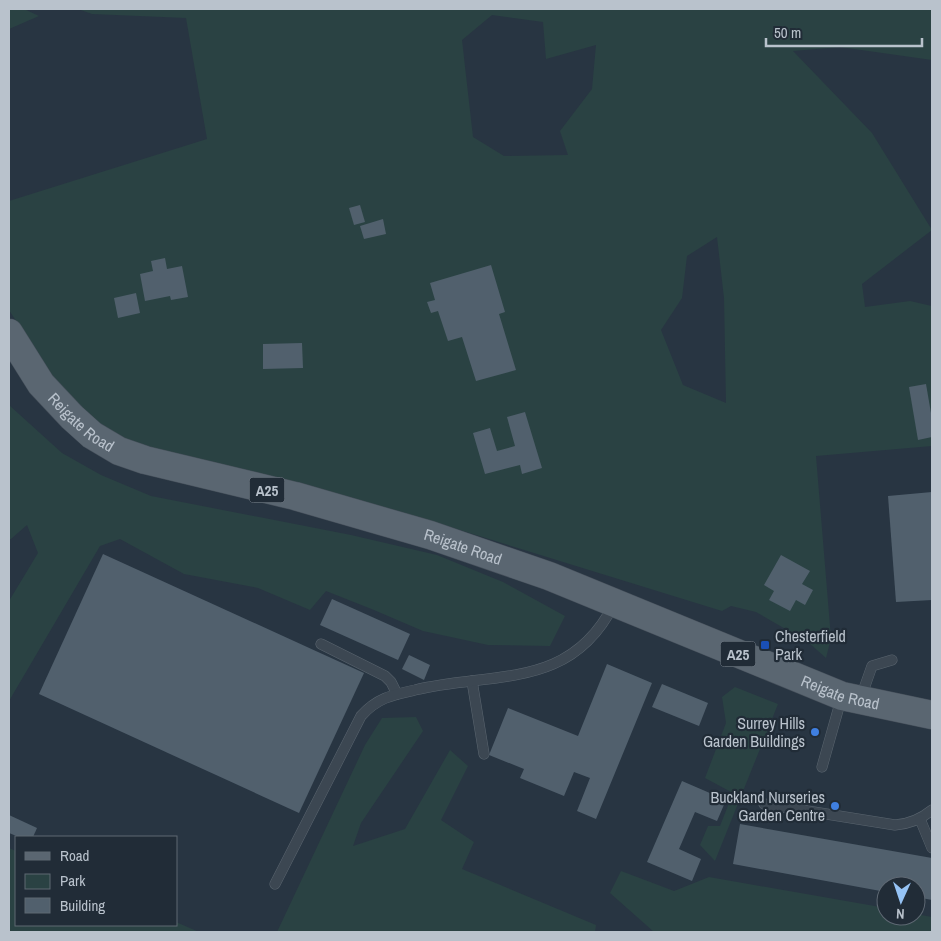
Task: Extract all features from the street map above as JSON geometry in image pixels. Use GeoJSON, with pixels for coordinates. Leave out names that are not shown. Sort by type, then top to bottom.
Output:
{"type":"FeatureCollection","features":[{"type":"Feature","properties":{"kind":"main road","name":"Reigate Road"},"geometry":{"type":"LineString","coordinates":[[12,339],[41,384],[72,418],[92,435],[119,451],[145,460],[294,496],[430,535],[549,576],[851,698],[932,716]]}},
{"type":"Feature","properties":{"kind":"lane"},"geometry":{"type":"LineString","coordinates":[[276,884],[361,716],[379,700],[428,687],[534,672],[558,662],[592,638],[606,621],[615,603]]}},
{"type":"Feature","properties":{"kind":"lane"},"geometry":{"type":"LineString","coordinates":[[321,644],[385,676],[391,682],[397,694]]}},
{"type":"Feature","properties":{"kind":"lane"},"geometry":{"type":"LineString","coordinates":[[822,767],[851,698],[872,666],[892,660]]}},
{"type":"Feature","properties":{"kind":"lane"},"geometry":{"type":"LineString","coordinates":[[472,681],[484,754]]}},
{"type":"Feature","properties":{"kind":"lane"},"geometry":{"type":"LineString","coordinates":[[764,804],[895,825],[920,819],[932,810]]}},
{"type":"Feature","properties":{"kind":"lane"},"geometry":{"type":"LineString","coordinates":[[920,819],[932,848]]}},
{"type":"Feature","properties":{"kind":"green space"},"geometry":{"type":"Polygon","coordinates":[[[9,9],[24,9],[39,16],[9,29],[9,9]]]}},
{"type":"Feature","properties":{"kind":"green space"},"geometry":{"type":"Polygon","coordinates":[[[78,9],[932,10],[932,60],[840,47],[793,51],[872,133],[932,230],[862,284],[865,307],[910,301],[932,306],[932,446],[816,456],[831,638],[826,658],[808,642],[756,612],[731,606],[722,611],[421,518],[293,482],[169,453],[120,437],[71,406],[9,310],[9,201],[207,139],[186,18],[92,14],[78,9]],[[492,15],[462,40],[473,137],[504,156],[568,155],[560,131],[592,89],[596,45],[546,59],[543,22],[492,15]],[[717,237],[687,256],[682,298],[661,330],[683,385],[726,403],[724,298],[717,237]]]}},
{"type":"Feature","properties":{"kind":"green space"},"geometry":{"type":"Polygon","coordinates":[[[9,405],[62,453],[101,475],[151,496],[351,535],[437,555],[503,582],[565,616],[550,646],[488,645],[423,631],[326,591],[310,610],[258,588],[184,574],[120,539],[100,546],[9,701],[9,601],[38,553],[27,525],[9,539],[9,405]]]}},
{"type":"Feature","properties":{"kind":"green space"},"geometry":{"type":"Polygon","coordinates":[[[735,687],[778,704],[715,861],[700,845],[708,826],[720,826],[733,793],[705,778],[726,723],[722,697],[735,687]]]}},
{"type":"Feature","properties":{"kind":"green space"},"geometry":{"type":"Polygon","coordinates":[[[416,717],[423,731],[361,823],[353,846],[405,829],[450,750],[468,766],[441,820],[474,842],[462,869],[596,925],[595,932],[277,932],[365,745],[382,718],[416,717]]]}},
{"type":"Feature","properties":{"kind":"green space"},"geometry":{"type":"Polygon","coordinates":[[[9,848],[15,851],[15,926],[178,926],[178,923],[199,932],[9,932],[9,848]]]}},
{"type":"Feature","properties":{"kind":"green space"},"geometry":{"type":"Polygon","coordinates":[[[621,871],[674,891],[709,877],[876,906],[876,926],[926,926],[926,916],[932,917],[932,932],[654,932],[610,893],[621,871]]]}},
{"type":"Feature","properties":{"kind":"building"},"geometry":{"type":"Polygon","coordinates":[[[360,205],[365,222],[354,225],[349,208],[360,205]]]}},
{"type":"Feature","properties":{"kind":"building"},"geometry":{"type":"Polygon","coordinates":[[[383,219],[386,234],[364,239],[360,226],[383,219]]]}},
{"type":"Feature","properties":{"kind":"building"},"geometry":{"type":"Polygon","coordinates":[[[165,258],[167,269],[182,266],[188,297],[171,300],[170,296],[145,301],[140,274],[153,271],[151,261],[165,258]]]}},
{"type":"Feature","properties":{"kind":"building"},"geometry":{"type":"Polygon","coordinates":[[[491,265],[505,312],[499,314],[516,370],[476,381],[462,337],[448,341],[438,311],[431,313],[427,302],[435,300],[430,283],[491,265]]]}},
{"type":"Feature","properties":{"kind":"building"},"geometry":{"type":"Polygon","coordinates":[[[136,293],[140,313],[118,318],[114,298],[136,293]]]}},
{"type":"Feature","properties":{"kind":"building"},"geometry":{"type":"Polygon","coordinates":[[[302,343],[303,368],[263,369],[263,344],[302,343]]]}},
{"type":"Feature","properties":{"kind":"building"},"geometry":{"type":"Polygon","coordinates":[[[926,384],[932,419],[932,437],[918,440],[909,387],[926,384]]]}},
{"type":"Feature","properties":{"kind":"building"},"geometry":{"type":"Polygon","coordinates":[[[525,412],[542,468],[522,474],[520,465],[485,474],[473,433],[490,428],[497,451],[515,446],[507,417],[525,412]]]}},
{"type":"Feature","properties":{"kind":"building"},"geometry":{"type":"Polygon","coordinates":[[[932,492],[932,600],[896,602],[888,496],[932,492]]]}},
{"type":"Feature","properties":{"kind":"building"},"geometry":{"type":"Polygon","coordinates":[[[103,554],[364,673],[299,813],[39,694],[103,554]]]}},
{"type":"Feature","properties":{"kind":"building"},"geometry":{"type":"Polygon","coordinates":[[[781,555],[810,571],[802,584],[813,590],[805,605],[796,600],[790,611],[769,600],[774,591],[764,585],[781,555]]]}},
{"type":"Feature","properties":{"kind":"building"},"geometry":{"type":"Polygon","coordinates":[[[332,599],[410,634],[398,660],[320,625],[332,599]]]}},
{"type":"Feature","properties":{"kind":"building"},"geometry":{"type":"Polygon","coordinates":[[[409,655],[430,665],[424,680],[402,669],[409,655]]]}},
{"type":"Feature","properties":{"kind":"building"},"geometry":{"type":"Polygon","coordinates":[[[607,664],[652,683],[596,819],[577,811],[590,778],[574,772],[564,796],[520,778],[524,769],[489,755],[508,708],[578,736],[607,664]]]}},
{"type":"Feature","properties":{"kind":"building"},"geometry":{"type":"Polygon","coordinates":[[[662,684],[708,703],[699,726],[652,707],[662,684]]]}},
{"type":"Feature","properties":{"kind":"building"},"geometry":{"type":"Polygon","coordinates":[[[682,781],[726,800],[717,821],[695,812],[679,849],[701,859],[692,881],[647,862],[682,781]]]}},
{"type":"Feature","properties":{"kind":"building"},"geometry":{"type":"Polygon","coordinates":[[[9,815],[37,828],[33,836],[16,836],[9,833],[9,815]]]}},
{"type":"Feature","properties":{"kind":"building"},"geometry":{"type":"Polygon","coordinates":[[[740,824],[932,858],[932,900],[926,899],[926,876],[876,876],[876,890],[733,864],[740,824]]]}},
{"type":"Feature","properties":{"kind":"place","name":"Chesterfield Park"},"geometry":{"type":"Point","coordinates":[765,645]}},
{"type":"Feature","properties":{"kind":"place","name":"Surrey Hills Garden Buildings"},"geometry":{"type":"Point","coordinates":[815,732]}},
{"type":"Feature","properties":{"kind":"place","name":"Buckland Nurseries Garden Centre"},"geometry":{"type":"Point","coordinates":[835,806]}}]}
